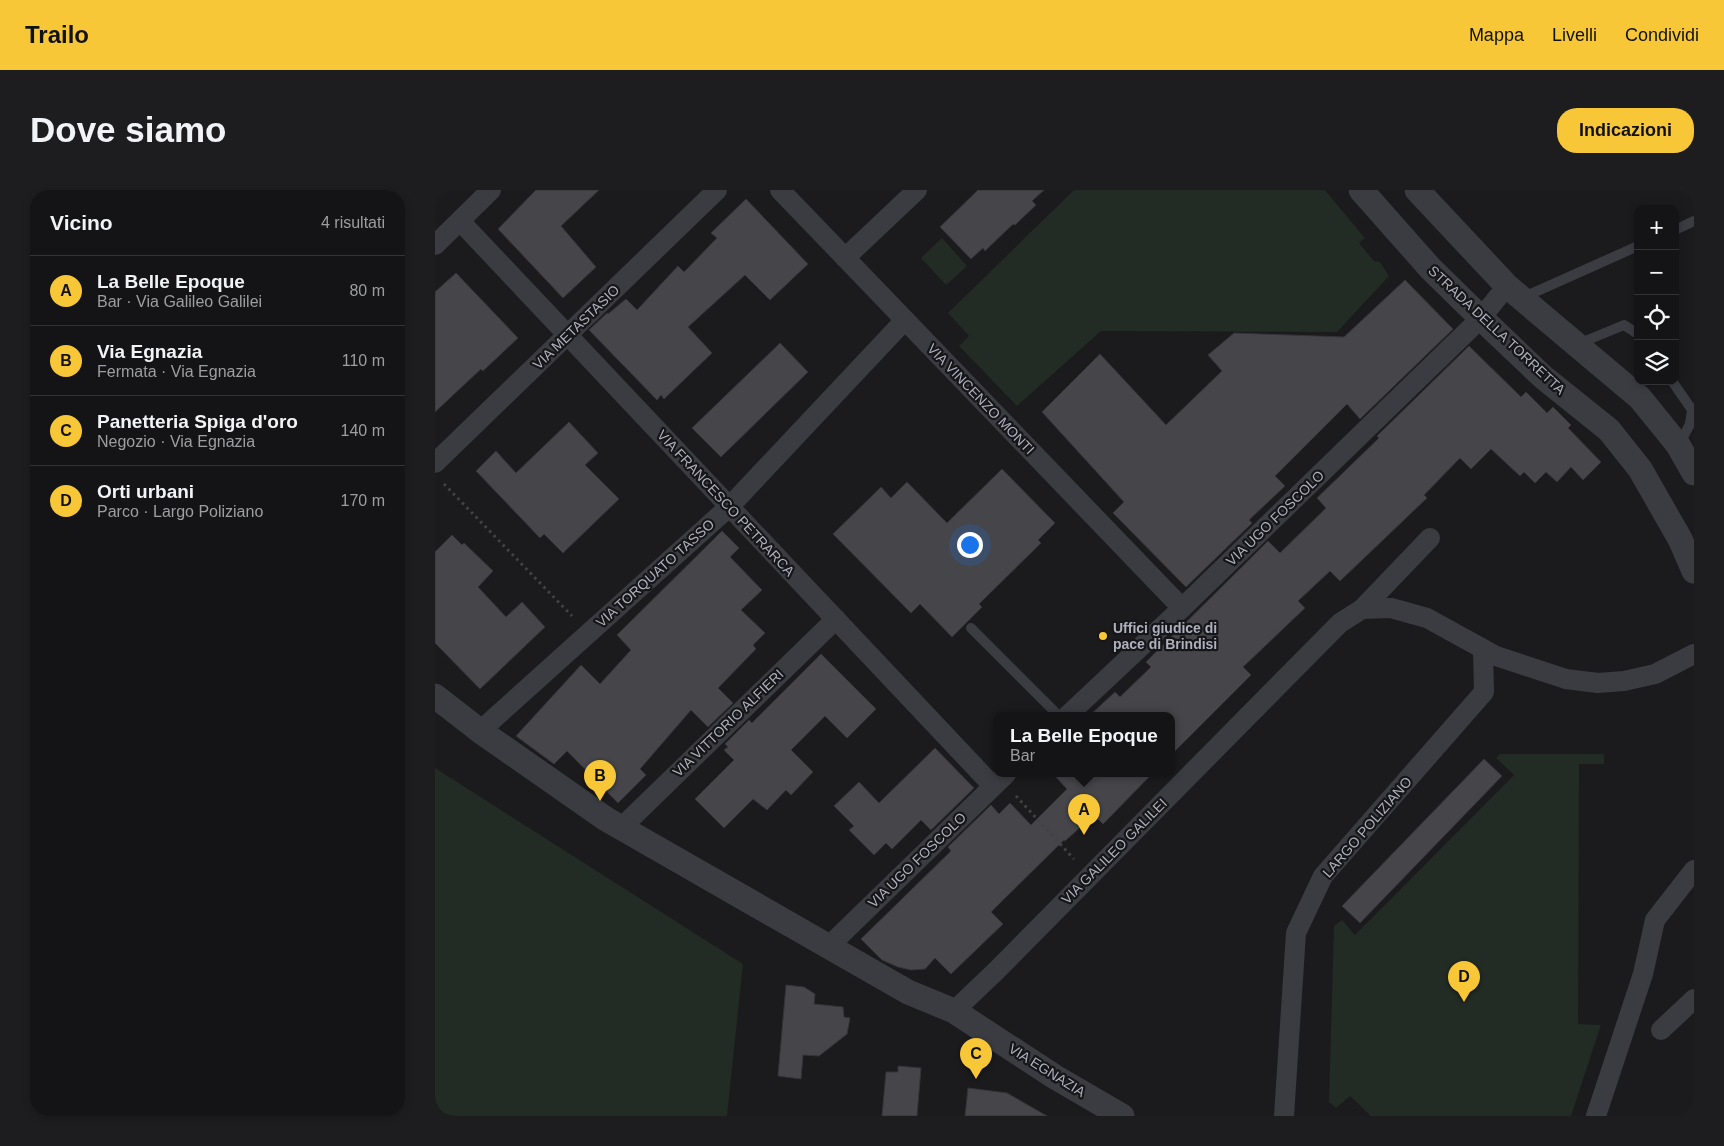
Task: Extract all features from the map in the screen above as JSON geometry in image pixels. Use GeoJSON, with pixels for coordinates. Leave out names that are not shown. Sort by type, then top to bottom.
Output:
{"type":"FeatureCollection","features":[{"type":"Feature","properties":{"kind":"street"},"geometry":{"type":"LineString","coordinates":[[435,245],[491,190]]}},
{"type":"Feature","properties":{"kind":"street","name":"VIA METASTASIO"},"geometry":{"type":"LineString","coordinates":[[438,473],[568,336],[717,190]]}},
{"type":"Feature","properties":{"kind":"street","name":"VIA VINCENZO MONTI"},"geometry":{"type":"LineString","coordinates":[[780,190],[1182,608]]}},
{"type":"Feature","properties":{"kind":"street"},"geometry":{"type":"LineString","coordinates":[[845,258],[917,190]]}},
{"type":"Feature","properties":{"kind":"street","name":"STRADA DELLA TORRETTA"},"geometry":{"type":"LineString","coordinates":[[1361,190],[1431,268],[1481,318],[1543,376],[1609,430],[1640,469],[1680,539],[1694,571]]}},
{"type":"Feature","properties":{"kind":"street"},"geometry":{"type":"LineString","coordinates":[[1417,190],[1514,292],[1640,398],[1678,445],[1694,473]]}},
{"type":"Feature","properties":{"kind":"street","name":"VIA FRANCESCO PETRARCA"},"geometry":{"type":"LineString","coordinates":[[460,221],[836,619],[993,772]]}},
{"type":"Feature","properties":{"kind":"street","name":"VIA UGO FOSCOLO"},"geometry":{"type":"LineString","coordinates":[[1071,712],[1182,608],[1481,318],[1514,292]]}},
{"type":"Feature","properties":{"kind":"street","name":"VIA TORQUATO TASSO"},"geometry":{"type":"LineString","coordinates":[[480,731],[729,506],[905,320]]}},
{"type":"Feature","properties":{"kind":"street","name":"VIA GALILEO GALILEI"},"geometry":{"type":"LineString","coordinates":[[954,1011],[1340,623],[1362,609],[1430,538]]}},
{"type":"Feature","properties":{"kind":"street"},"geometry":{"type":"LineString","coordinates":[[1362,609],[1391,608],[1427,618],[1495,656],[1566,679],[1598,683],[1624,681],[1655,674],[1694,654]]}},
{"type":"Feature","properties":{"kind":"street","name":"VIA VITTORIO ALFIERI"},"geometry":{"type":"LineString","coordinates":[[621,828],[836,619]]}},
{"type":"Feature","properties":{"kind":"street","name":"LARGO POLIZIANO"},"geometry":{"type":"LineString","coordinates":[[1284,1116],[1296,932],[1323,876],[1484,692],[1483,649]]}},
{"type":"Feature","properties":{"kind":"street","name":"VIA EGNAZIA"},"geometry":{"type":"LineString","coordinates":[[435,696],[480,731],[606,819],[908,992],[954,1011],[1055,1077],[1123,1116]]}},
{"type":"Feature","properties":{"kind":"street","name":"VIA UGO FOSCOLO"},"geometry":{"type":"LineString","coordinates":[[829,946],[1000,779]]}},
{"type":"Feature","properties":{"kind":"street"},"geometry":{"type":"LineString","coordinates":[[1596,1116],[1643,974],[1655,920],[1694,870]]}},
{"type":"Feature","properties":{"kind":"street"},"geometry":{"type":"LineString","coordinates":[[1661,1030],[1694,1000]]}},
{"type":"Feature","properties":{"kind":"lane"},"geometry":{"type":"LineString","coordinates":[[1679,228],[1694,221]]}},
{"type":"Feature","properties":{"kind":"lane"},"geometry":{"type":"LineString","coordinates":[[1514,292],[1634,247]]}},
{"type":"Feature","properties":{"kind":"lane"},"geometry":{"type":"LineString","coordinates":[[1576,344],[1624,325],[1634,331]]}},
{"type":"Feature","properties":{"kind":"lane"},"geometry":{"type":"LineString","coordinates":[[1675,385],[1692,410],[1690,424],[1678,445]]}},
{"type":"Feature","properties":{"kind":"lane"},"geometry":{"type":"LineString","coordinates":[[971,628],[1055,712]]}},
{"type":"Feature","properties":{"kind":"path"},"geometry":{"type":"LineString","coordinates":[[438,473],[589,633]]}},
{"type":"Feature","properties":{"kind":"path"},"geometry":{"type":"LineString","coordinates":[[1000,779],[1090,876]]}},
{"type":"Feature","properties":{"kind":"shaded area"},"geometry":{"type":"Polygon","coordinates":[[[1074,190],[1325,190],[1365,238],[1359,243],[1374,261],[1380,262],[1389,276],[1337,332],[1101,331],[1017,406],[959,346],[969,336],[948,313],[1074,190]]]}},
{"type":"Feature","properties":{"kind":"shaded area"},"geometry":{"type":"Polygon","coordinates":[[[942,238],[967,266],[946,285],[921,258],[942,238]]]}},
{"type":"Feature","properties":{"kind":"shaded area"},"geometry":{"type":"Polygon","coordinates":[[[1500,754],[1604,754],[1604,764],[1579,764],[1578,1024],[1601,1025],[1571,1116],[1371,1116],[1350,1096],[1336,1108],[1329,1102],[1334,926],[1342,920],[1355,935],[1514,775],[1496,758],[1500,754]]]}},
{"type":"Feature","properties":{"kind":"shaded area"},"geometry":{"type":"Polygon","coordinates":[[[435,768],[743,964],[727,1116],[435,1116],[435,768]]]}},
{"type":"Feature","properties":{"kind":"building"},"geometry":{"type":"Polygon","coordinates":[[[536,190],[599,190],[561,226],[596,267],[563,298],[498,229],[536,190]]]}},
{"type":"Feature","properties":{"kind":"building"},"geometry":{"type":"Polygon","coordinates":[[[978,190],[1044,190],[1032,201],[1036,205],[1015,225],[1013,224],[985,251],[983,248],[971,259],[940,227],[978,190]]]}},
{"type":"Feature","properties":{"kind":"building"},"geometry":{"type":"Polygon","coordinates":[[[746,199],[808,264],[770,300],[745,275],[688,327],[712,353],[664,399],[661,395],[657,400],[589,330],[626,299],[637,310],[678,266],[684,272],[717,238],[711,233],[746,199]]]}},
{"type":"Feature","properties":{"kind":"building"},"geometry":{"type":"Polygon","coordinates":[[[456,273],[518,338],[435,412],[435,292],[456,273]]]}},
{"type":"Feature","properties":{"kind":"building"},"geometry":{"type":"Polygon","coordinates":[[[1405,280],[1453,329],[1360,419],[1347,404],[1275,476],[1285,486],[1249,520],[1252,523],[1186,587],[1113,513],[1124,502],[1042,412],[1100,354],[1166,425],[1222,371],[1208,355],[1234,333],[1344,337],[1405,280]]]}},
{"type":"Feature","properties":{"kind":"building"},"geometry":{"type":"Polygon","coordinates":[[[780,343],[808,372],[721,457],[692,428],[780,343]]]}},
{"type":"Feature","properties":{"kind":"building"},"geometry":{"type":"Polygon","coordinates":[[[1469,346],[1521,397],[1526,392],[1547,413],[1553,407],[1571,425],[1568,428],[1601,462],[1583,480],[1571,467],[1557,482],[1546,472],[1535,483],[1524,472],[1520,476],[1491,449],[1471,469],[1460,458],[1424,495],[1427,498],[1340,581],[1330,571],[1298,601],[1305,608],[1243,667],[1251,675],[1175,751],[1175,712],[1093,712],[1115,692],[1120,697],[1151,667],[1146,662],[1268,541],[1280,553],[1326,508],[1317,498],[1379,438],[1377,436],[1469,346]]]}},
{"type":"Feature","properties":{"kind":"building"},"geometry":{"type":"Polygon","coordinates":[[[569,422],[598,453],[585,465],[619,499],[563,553],[544,534],[540,538],[476,471],[496,451],[516,473],[569,422]]]}},
{"type":"Feature","properties":{"kind":"building"},"geometry":{"type":"Polygon","coordinates":[[[1002,469],[1055,523],[1038,540],[1041,543],[979,604],[982,607],[952,637],[920,604],[911,613],[833,534],[881,487],[891,498],[907,482],[947,523],[1002,469]]]}},
{"type":"Feature","properties":{"kind":"building"},"geometry":{"type":"Polygon","coordinates":[[[722,531],[739,548],[730,557],[762,590],[741,610],[765,633],[753,645],[756,649],[718,688],[733,703],[708,727],[691,710],[640,769],[646,775],[618,803],[567,751],[554,764],[516,736],[581,665],[600,684],[631,650],[617,635],[722,531]]]}},
{"type":"Feature","properties":{"kind":"building"},"geometry":{"type":"Polygon","coordinates":[[[452,535],[462,545],[464,543],[493,571],[478,587],[506,617],[522,602],[545,627],[480,689],[435,643],[435,552],[452,535]]]}},
{"type":"Feature","properties":{"kind":"building"},"geometry":{"type":"Polygon","coordinates":[[[821,654],[876,709],[847,738],[825,716],[791,750],[813,772],[791,795],[786,790],[767,810],[753,799],[724,828],[695,799],[734,760],[724,750],[728,747],[725,744],[749,720],[752,723],[821,654]]]}},
{"type":"Feature","properties":{"kind":"building"},"geometry":{"type":"Polygon","coordinates":[[[935,748],[974,788],[931,830],[921,820],[892,849],[886,843],[874,855],[849,830],[854,826],[834,806],[859,782],[879,803],[935,748]]]}},
{"type":"Feature","properties":{"kind":"building"},"geometry":{"type":"Polygon","coordinates":[[[1484,759],[1502,776],[1360,923],[1342,906],[1484,759]]]}},
{"type":"Feature","properties":{"kind":"building"},"geometry":{"type":"Polygon","coordinates":[[[1056,777],[1149,777],[1103,824],[1094,815],[1064,840],[991,912],[1003,924],[951,974],[935,958],[925,969],[911,970],[898,967],[882,960],[861,939],[951,851],[948,847],[991,805],[999,814],[1010,803],[1031,825],[1067,789],[1056,777]]]}},
{"type":"Feature","properties":{"kind":"building"},"geometry":{"type":"Polygon","coordinates":[[[786,985],[804,987],[815,994],[814,1004],[843,1007],[844,1017],[850,1018],[847,1034],[819,1056],[803,1055],[801,1079],[778,1076],[786,985]]]}},
{"type":"Feature","properties":{"kind":"building"},"geometry":{"type":"Polygon","coordinates":[[[898,1066],[921,1068],[917,1116],[882,1116],[886,1072],[898,1072],[898,1066]]]}},
{"type":"Feature","properties":{"kind":"building"},"geometry":{"type":"Polygon","coordinates":[[[968,1088],[1007,1093],[1047,1116],[965,1116],[968,1088]]]}},
{"type":"Feature","properties":{"kind":"place","name":"Uffici giudice di pace di Brindisi"},"geometry":{"type":"Point","coordinates":[1103,636]}},
{"type":"Feature","properties":{"kind":"place","name":"Via Egnazia"},"geometry":{"type":"Point","coordinates":[600,801]}},
{"type":"Feature","properties":{"kind":"place","name":"La Belle Epoque"},"geometry":{"type":"Point","coordinates":[1084,835]}},
{"type":"Feature","properties":{"kind":"place","name":"Orti urbani"},"geometry":{"type":"Point","coordinates":[1464,1002]}},
{"type":"Feature","properties":{"kind":"place","name":"Panetteria Spiga d'oro"},"geometry":{"type":"Point","coordinates":[976,1079]}}]}
